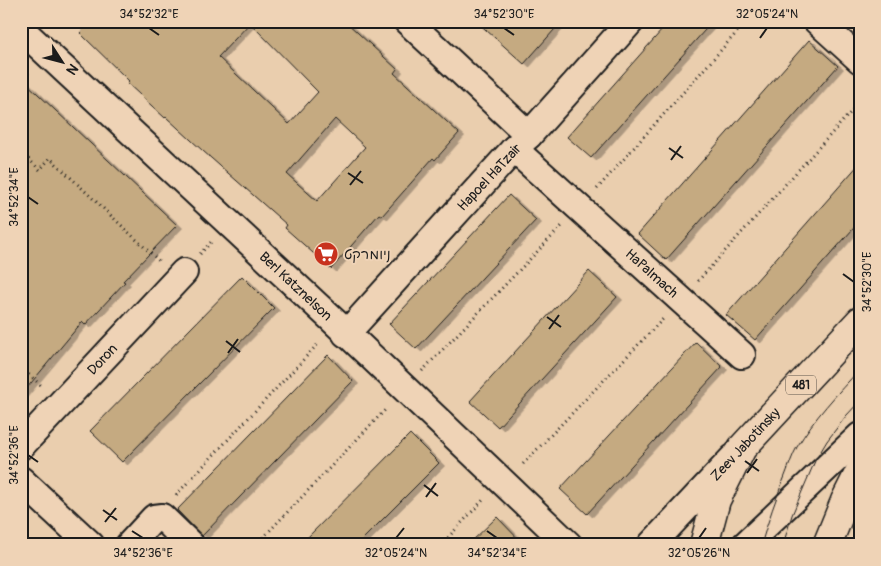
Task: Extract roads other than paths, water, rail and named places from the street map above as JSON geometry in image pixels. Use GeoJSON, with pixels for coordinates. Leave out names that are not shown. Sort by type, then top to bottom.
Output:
{"type":"FeatureCollection","features":[{"type":"Feature","properties":{"kind":"main road","name":"Zeev Jabotinsky"},"geometry":{"type":"LineString","coordinates":[[742,448],[860,321]]}},
{"type":"Feature","properties":{"kind":"main road","name":"481"},"geometry":{"type":"LineString","coordinates":[[704,545],[716,500],[742,448]]}},
{"type":"Feature","properties":{"kind":"main road"},"geometry":{"type":"LineString","coordinates":[[827,545],[860,471]]}},
{"type":"Feature","properties":{"kind":"street","name":"HaPalmach"},"geometry":{"type":"LineString","coordinates":[[407,21],[522,142],[580,208],[742,355]]}},
{"type":"Feature","properties":{"kind":"street","name":"Hapoel HaTzair"},"geometry":{"type":"LineString","coordinates":[[341,329],[522,142],[631,21]]}},
{"type":"Feature","properties":{"kind":"street"},"geometry":{"type":"LineString","coordinates":[[817,21],[860,60]]}},
{"type":"Feature","properties":{"kind":"street","name":"Berl Katznelson"},"geometry":{"type":"LineString","coordinates":[[21,29],[569,545]]}},
{"type":"Feature","properties":{"kind":"street","name":"Doron"},"geometry":{"type":"LineString","coordinates":[[21,446],[181,276]]}},
{"type":"Feature","properties":{"kind":"street"},"geometry":{"type":"LineString","coordinates":[[745,545],[860,436]]}},
{"type":"Feature","properties":{"kind":"street","name":"Zeev Jabotinsky"},"geometry":{"type":"LineString","coordinates":[[651,545],[742,448]]}},
{"type":"Feature","properties":{"kind":"street"},"geometry":{"type":"LineString","coordinates":[[21,480],[91,545]]}},
{"type":"Feature","properties":{"kind":"street"},"geometry":{"type":"LineString","coordinates":[[129,545],[154,518],[162,517],[191,545]]}},
{"type":"Feature","properties":{"kind":"tram line"},"geometry":{"type":"LineString","coordinates":[[761,545],[775,501],[797,447],[818,416],[860,369]]}},
{"type":"Feature","properties":{"kind":"tram line"},"geometry":{"type":"LineString","coordinates":[[783,545],[792,515],[815,461],[827,441],[860,401]]}},
{"type":"Feature","properties":{"kind":"place","name":"ניומרקט"},"geometry":{"type":"Point","coordinates":[326,254]}}]}
